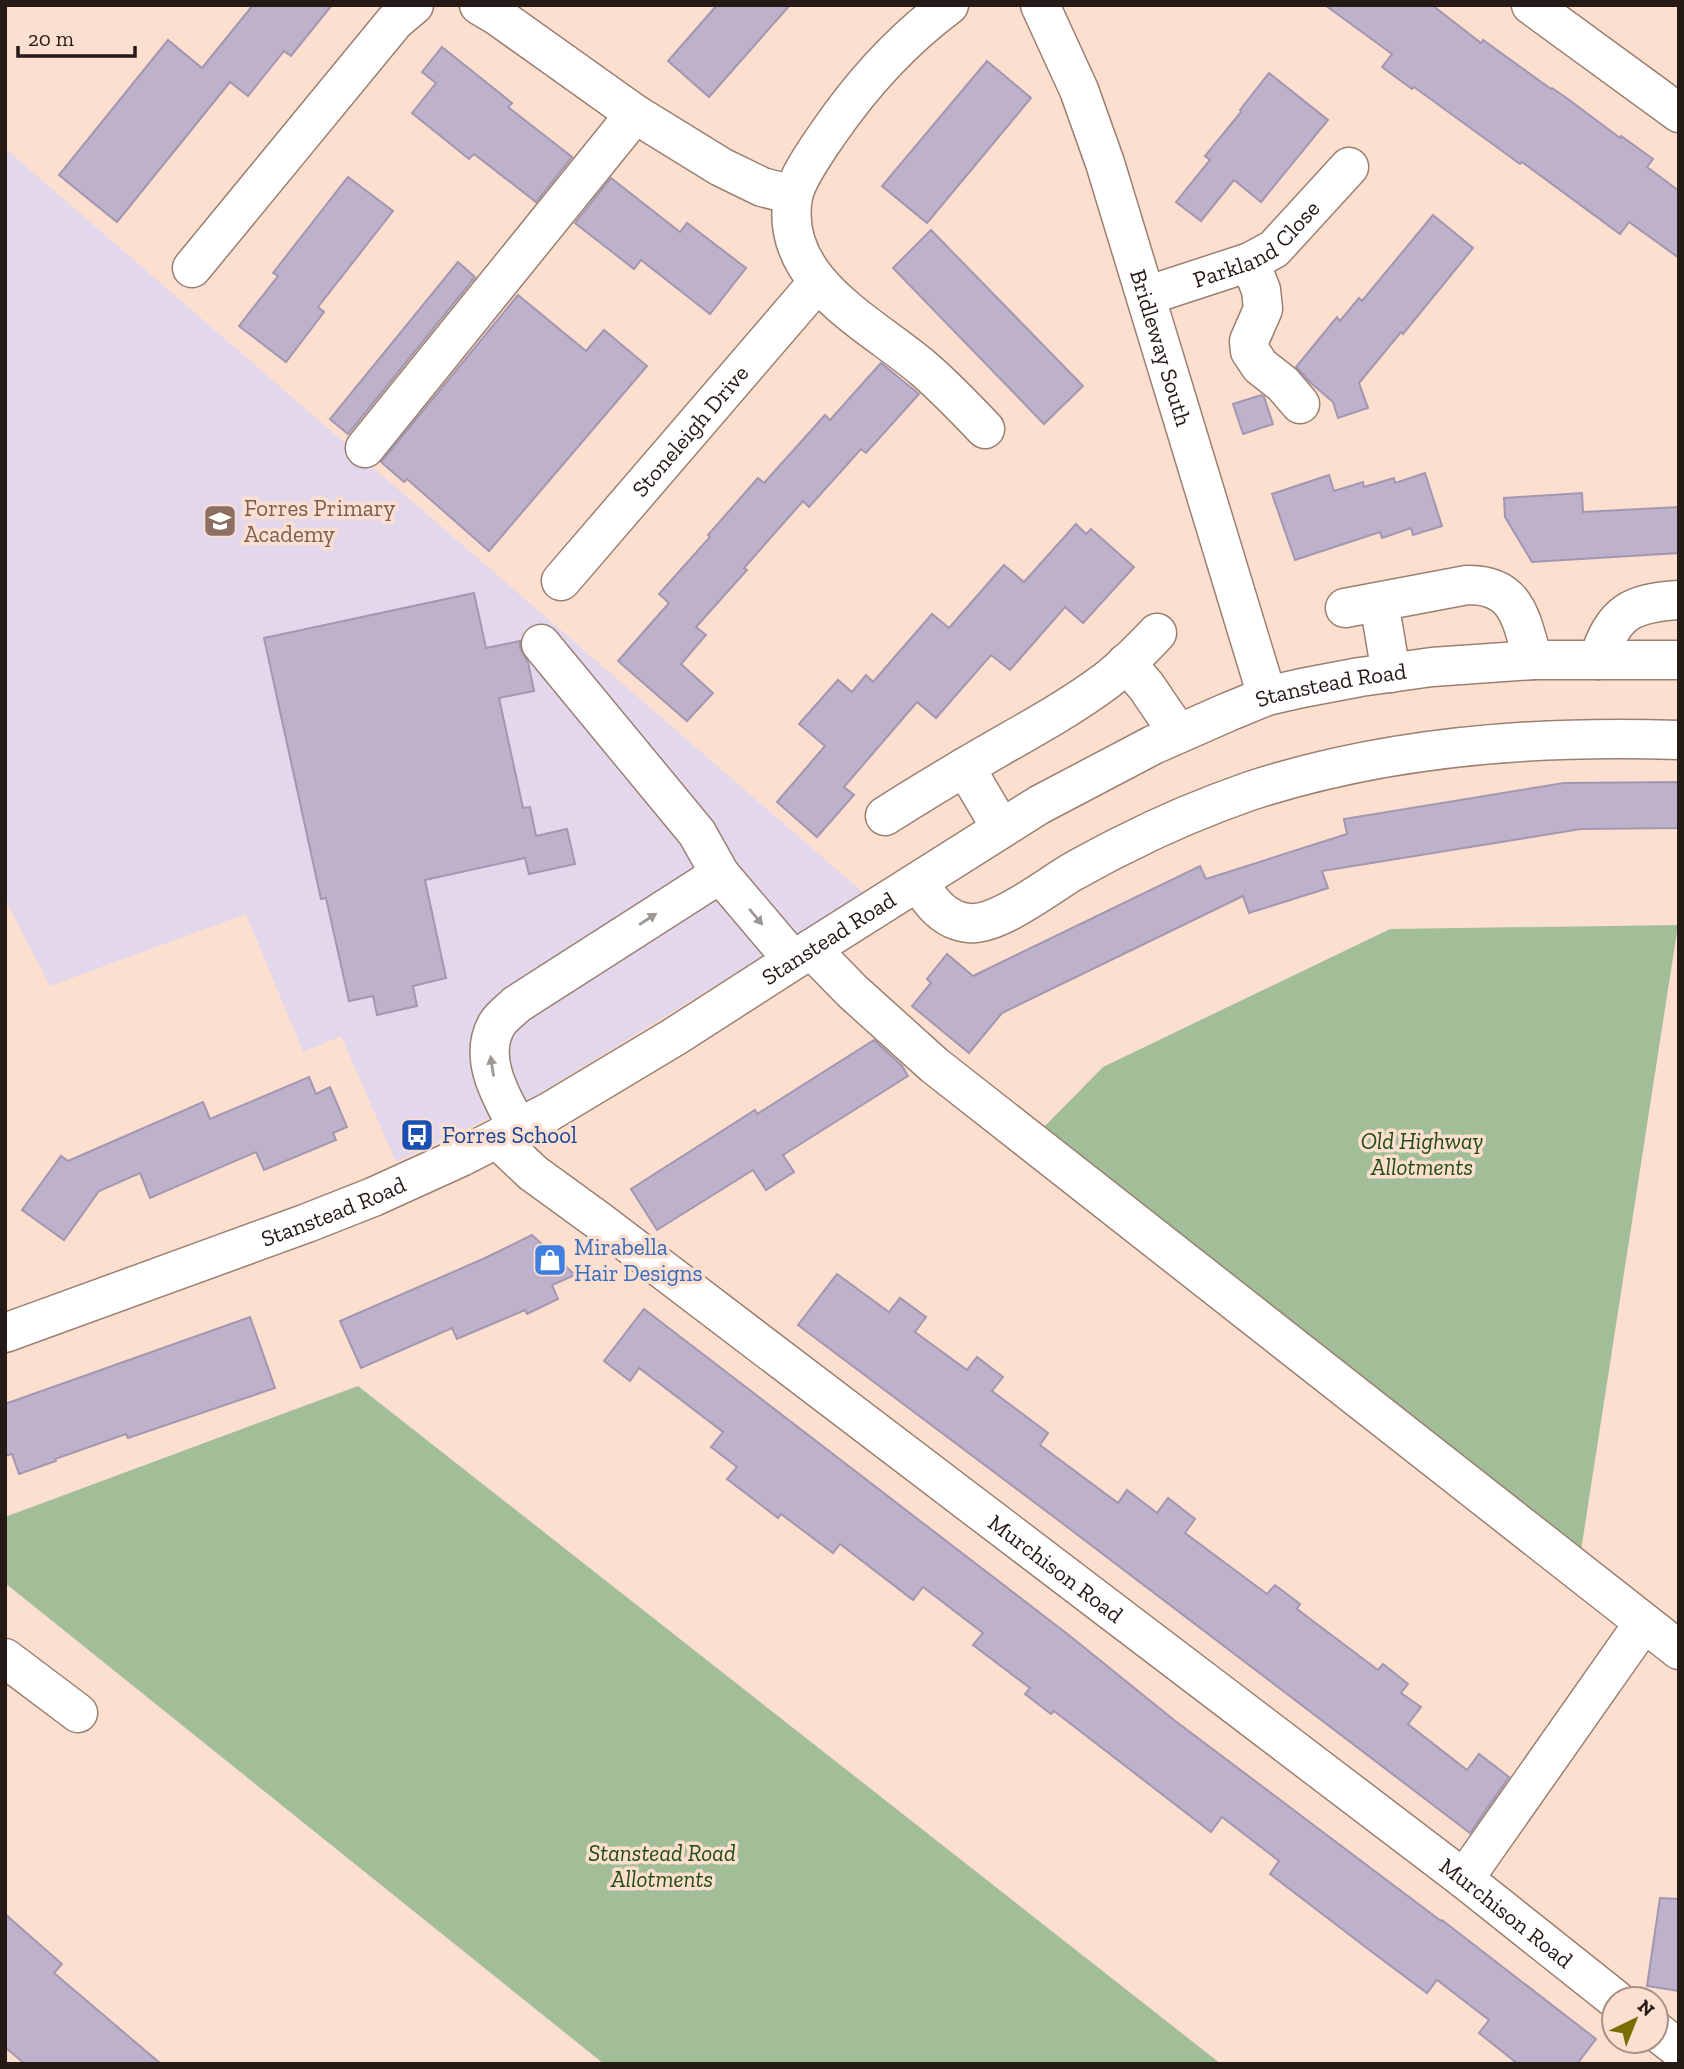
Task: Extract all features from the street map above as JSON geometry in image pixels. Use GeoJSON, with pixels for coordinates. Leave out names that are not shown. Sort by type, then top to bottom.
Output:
{"type":"FeatureCollection","features":[{"type":"Feature","properties":{"kind":"street"},"geometry":{"type":"LineString","coordinates":[[192,268],[395,20],[414,5]]}},
{"type":"Feature","properties":{"kind":"street"},"geometry":{"type":"LineString","coordinates":[[478,5],[635,114],[722,167],[762,187],[793,195]]}},
{"type":"Feature","properties":{"kind":"street"},"geometry":{"type":"LineString","coordinates":[[949,5],[899,47],[868,80],[819,147],[793,195],[793,230],[807,266],[818,282],[849,313],[925,369],[985,429]]}},
{"type":"Feature","properties":{"kind":"street","name":"Bridleway South"},"geometry":{"type":"LineString","coordinates":[[1040,5],[1079,90],[1116,196],[1267,696]]}},
{"type":"Feature","properties":{"kind":"street"},"geometry":{"type":"LineString","coordinates":[[1531,5],[1679,113]]}},
{"type":"Feature","properties":{"kind":"street"},"geometry":{"type":"LineString","coordinates":[[365,447],[635,114]]}},
{"type":"Feature","properties":{"kind":"street","name":"Parkland Close"},"geometry":{"type":"LineString","coordinates":[[1146,296],[1251,262],[1274,248],[1349,167]]}},
{"type":"Feature","properties":{"kind":"street"},"geometry":{"type":"LineString","coordinates":[[1251,262],[1261,290],[1263,309],[1249,341],[1250,351],[1260,366],[1283,384],[1300,404]]}},
{"type":"Feature","properties":{"kind":"street","name":"Stoneleigh Drive"},"geometry":{"type":"LineString","coordinates":[[561,581],[818,282]]}},
{"type":"Feature","properties":{"kind":"street"},"geometry":{"type":"LineString","coordinates":[[1391,673],[1362,605],[1467,585],[1494,588],[1513,604],[1524,628],[1533,660]]}},
{"type":"Feature","properties":{"kind":"street"},"geometry":{"type":"LineString","coordinates":[[1598,660],[1605,638],[1630,610],[1657,601],[1679,600]]}},
{"type":"Feature","properties":{"kind":"street"},"geometry":{"type":"LineString","coordinates":[[885,816],[965,766],[1055,716],[1106,681],[1157,633]]}},
{"type":"Feature","properties":{"kind":"street"},"geometry":{"type":"LineString","coordinates":[[541,644],[697,833],[720,874],[802,954],[852,991],[934,1065],[1679,1650]]}},
{"type":"Feature","properties":{"kind":"street","name":"Stanstead Road"},"geometry":{"type":"LineString","coordinates":[[5,1333],[307,1223],[386,1191],[507,1134],[674,1037],[1001,828],[1079,783],[1178,733],[1267,696],[1331,682],[1467,664],[1533,660],[1679,660]]}},
{"type":"Feature","properties":{"kind":"street"},"geometry":{"type":"LineString","coordinates":[[1126,663],[1146,686],[1178,733]]}},
{"type":"Feature","properties":{"kind":"street"},"geometry":{"type":"LineString","coordinates":[[918,882],[934,907],[952,918],[969,923],[991,920],[1122,845],[1247,792],[1310,772],[1375,760],[1537,740],[1679,740]]}},
{"type":"Feature","properties":{"kind":"street"},"geometry":{"type":"LineString","coordinates":[[965,766],[1001,828]]}},
{"type":"Feature","properties":{"kind":"street"},"geometry":{"type":"LineString","coordinates":[[507,1134],[500,1093],[490,1067],[491,1042],[498,1023],[517,1004],[720,874]]}},
{"type":"Feature","properties":{"kind":"street","name":"Murchison Road"},"geometry":{"type":"LineString","coordinates":[[507,1134],[533,1173],[1464,1880],[1600,1987]]}},
{"type":"Feature","properties":{"kind":"street"},"geometry":{"type":"LineString","coordinates":[[1464,1880],[1643,1624]]}},
{"type":"Feature","properties":{"kind":"street"},"geometry":{"type":"LineString","coordinates":[[5,1658],[78,1713]]}},
{"type":"Feature","properties":{"kind":"shaded area","name":"Forres Primary Academy"},"geometry":{"type":"Polygon","coordinates":[[[5,148],[865,894],[532,1098],[396,1162],[341,1036],[303,1052],[246,914],[50,986],[5,899],[5,148]]]}},
{"type":"Feature","properties":{"kind":"green space","name":"Old Highway Allotments"},"geometry":{"type":"Polygon","coordinates":[[[1678,925],[1580,1557],[1043,1128],[1103,1067],[1390,929],[1678,925]]]}},
{"type":"Feature","properties":{"kind":"green space","name":"Stanstead Road Allotments"},"geometry":{"type":"Polygon","coordinates":[[[358,1386],[1221,2064],[604,2064],[5,1583],[5,1517],[358,1386]]]}},
{"type":"Feature","properties":{"kind":"building"},"geometry":{"type":"Polygon","coordinates":[[[253,5],[332,5],[291,56],[284,51],[248,96],[230,82],[117,222],[59,175],[168,40],[202,68],[253,5]]]}},
{"type":"Feature","properties":{"kind":"building"},"geometry":{"type":"Polygon","coordinates":[[[717,5],[790,5],[709,97],[668,61],[717,5]]]}},
{"type":"Feature","properties":{"kind":"building"},"geometry":{"type":"Polygon","coordinates":[[[1325,5],[1432,5],[1481,43],[1483,40],[1620,138],[1621,136],[1653,159],[1647,167],[1679,191],[1679,258],[1629,222],[1620,234],[1522,162],[1520,164],[1414,87],[1412,89],[1382,67],[1392,54],[1325,5]]]}},
{"type":"Feature","properties":{"kind":"building"},"geometry":{"type":"Polygon","coordinates":[[[442,47],[512,103],[508,107],[572,157],[536,202],[474,154],[469,159],[412,113],[436,83],[422,72],[442,47]]]}},
{"type":"Feature","properties":{"kind":"building"},"geometry":{"type":"Polygon","coordinates":[[[987,61],[1031,98],[927,223],[882,186],[987,61]]]}},
{"type":"Feature","properties":{"kind":"building"},"geometry":{"type":"Polygon","coordinates":[[[1269,73],[1328,120],[1261,202],[1234,180],[1201,221],[1176,202],[1210,160],[1205,156],[1269,73]]]}},
{"type":"Feature","properties":{"kind":"building"},"geometry":{"type":"Polygon","coordinates":[[[348,177],[393,211],[318,307],[324,312],[286,362],[239,326],[278,276],[273,273],[348,177]]]}},
{"type":"Feature","properties":{"kind":"building"},"geometry":{"type":"Polygon","coordinates":[[[611,178],[680,232],[687,223],[746,268],[710,314],[641,260],[634,269],[575,223],[611,178]]]}},
{"type":"Feature","properties":{"kind":"building"},"geometry":{"type":"Polygon","coordinates":[[[1433,215],[1473,248],[1359,383],[1368,408],[1338,418],[1333,402],[1296,367],[1337,317],[1340,321],[1359,298],[1362,301],[1433,215]]]}},
{"type":"Feature","properties":{"kind":"building"},"geometry":{"type":"Polygon","coordinates":[[[931,230],[1083,386],[1044,424],[893,268],[931,230]]]}},
{"type":"Feature","properties":{"kind":"building"},"geometry":{"type":"Polygon","coordinates":[[[458,262],[475,277],[348,434],[330,419],[458,262]]]}},
{"type":"Feature","properties":{"kind":"building"},"geometry":{"type":"Polygon","coordinates":[[[518,295],[586,351],[604,330],[647,366],[489,551],[407,479],[404,482],[381,462],[518,295]]]}},
{"type":"Feature","properties":{"kind":"building"},"geometry":{"type":"Polygon","coordinates":[[[881,363],[919,394],[866,453],[861,449],[809,507],[803,501],[696,627],[706,635],[681,664],[713,693],[687,721],[618,661],[669,603],[659,594],[758,478],[764,483],[825,415],[830,420],[881,363]]]}},
{"type":"Feature","properties":{"kind":"building"},"geometry":{"type":"Polygon","coordinates":[[[1261,395],[1273,424],[1243,434],[1233,404],[1261,395]]]}},
{"type":"Feature","properties":{"kind":"building"},"geometry":{"type":"Polygon","coordinates":[[[1425,473],[1442,526],[1413,535],[1411,528],[1382,538],[1380,532],[1295,560],[1272,494],[1329,475],[1334,491],[1363,482],[1364,487],[1394,478],[1395,483],[1425,473]]]}},
{"type":"Feature","properties":{"kind":"building"},"geometry":{"type":"Polygon","coordinates":[[[1582,493],[1583,512],[1679,507],[1679,553],[1532,562],[1505,517],[1504,498],[1582,493]]]}},
{"type":"Feature","properties":{"kind":"building"},"geometry":{"type":"Polygon","coordinates":[[[1076,524],[1086,534],[1091,529],[1134,567],[1083,623],[1065,607],[1010,670],[991,655],[936,718],[917,702],[844,787],[854,795],[817,837],[777,802],[825,746],[799,724],[838,680],[852,692],[866,675],[873,682],[932,614],[949,628],[1004,565],[1024,582],[1076,524]]]}},
{"type":"Feature","properties":{"kind":"building"},"geometry":{"type":"Polygon","coordinates":[[[474,593],[486,648],[520,641],[520,648],[528,662],[534,691],[499,698],[523,808],[530,807],[536,836],[567,829],[575,864],[529,874],[525,858],[425,880],[446,978],[413,986],[417,1006],[377,1015],[373,996],[349,1001],[326,898],[321,899],[264,638],[474,593]]]}},
{"type":"Feature","properties":{"kind":"building"},"geometry":{"type":"Polygon","coordinates":[[[1679,782],[1679,828],[1581,829],[1322,871],[1328,888],[1249,913],[1243,896],[1002,1013],[969,1053],[912,1006],[931,983],[927,979],[947,954],[973,976],[1200,866],[1206,879],[1347,834],[1344,819],[1564,783],[1679,782]]]}},
{"type":"Feature","properties":{"kind":"building"},"geometry":{"type":"Polygon","coordinates":[[[874,1040],[902,1066],[908,1076],[783,1155],[794,1172],[766,1190],[753,1170],[657,1230],[631,1189],[755,1110],[757,1114],[874,1040]]]}},
{"type":"Feature","properties":{"kind":"building"},"geometry":{"type":"Polygon","coordinates":[[[309,1077],[316,1094],[330,1087],[347,1127],[333,1133],[336,1140],[264,1170],[256,1152],[150,1198],[140,1173],[99,1191],[64,1240],[22,1210],[61,1156],[68,1161],[203,1102],[210,1119],[309,1077]]]}},
{"type":"Feature","properties":{"kind":"building"},"geometry":{"type":"Polygon","coordinates":[[[532,1235],[575,1275],[552,1285],[558,1299],[527,1314],[525,1310],[457,1339],[452,1328],[361,1368],[340,1321],[532,1235]]]}},
{"type":"Feature","properties":{"kind":"building"},"geometry":{"type":"Polygon","coordinates":[[[837,1274],[889,1312],[900,1298],[926,1317],[915,1332],[967,1370],[977,1357],[1003,1377],[992,1391],[1048,1433],[1040,1445],[1118,1503],[1127,1490],[1157,1513],[1168,1498],[1195,1519],[1185,1533],[1267,1594],[1275,1585],[1300,1604],[1297,1609],[1378,1670],[1383,1664],[1408,1684],[1401,1693],[1421,1707],[1408,1724],[1467,1770],[1479,1754],[1509,1777],[1470,1833],[798,1325],[837,1274]]]}},
{"type":"Feature","properties":{"kind":"building"},"geometry":{"type":"Polygon","coordinates":[[[644,1309],[1070,1636],[1174,1720],[1596,2039],[1577,2064],[1518,2064],[1479,2033],[1489,2020],[1437,1980],[1427,1993],[1372,1952],[1270,1874],[1279,1861],[1222,1817],[1211,1832],[1054,1711],[1051,1714],[1025,1694],[1030,1688],[973,1645],[983,1633],[923,1587],[913,1600],[840,1544],[833,1553],[781,1514],[778,1518],[727,1479],[737,1467],[711,1447],[723,1432],[639,1368],[630,1381],[604,1361],[644,1309]]]}},
{"type":"Feature","properties":{"kind":"building"},"geometry":{"type":"Polygon","coordinates":[[[250,1317],[275,1388],[128,1438],[126,1434],[19,1474],[12,1454],[5,1456],[5,1404],[250,1317]]]}},
{"type":"Feature","properties":{"kind":"building"},"geometry":{"type":"Polygon","coordinates":[[[1660,1898],[1679,1899],[1679,1991],[1670,1990],[1670,1985],[1647,1985],[1660,1898]]]}},
{"type":"Feature","properties":{"kind":"building"},"geometry":{"type":"Polygon","coordinates":[[[5,1914],[62,1964],[54,1973],[161,2064],[25,2064],[5,2047],[5,1914]]]}},
{"type":"Feature","properties":{"kind":"place","name":"Forres Primary Academy"},"geometry":{"type":"Point","coordinates":[220,521]}},
{"type":"Feature","properties":{"kind":"place","name":"Forres School"},"geometry":{"type":"Point","coordinates":[417,1135]}},
{"type":"Feature","properties":{"kind":"place","name":"Mirabella Hair Designs"},"geometry":{"type":"Point","coordinates":[550,1260]}}]}
